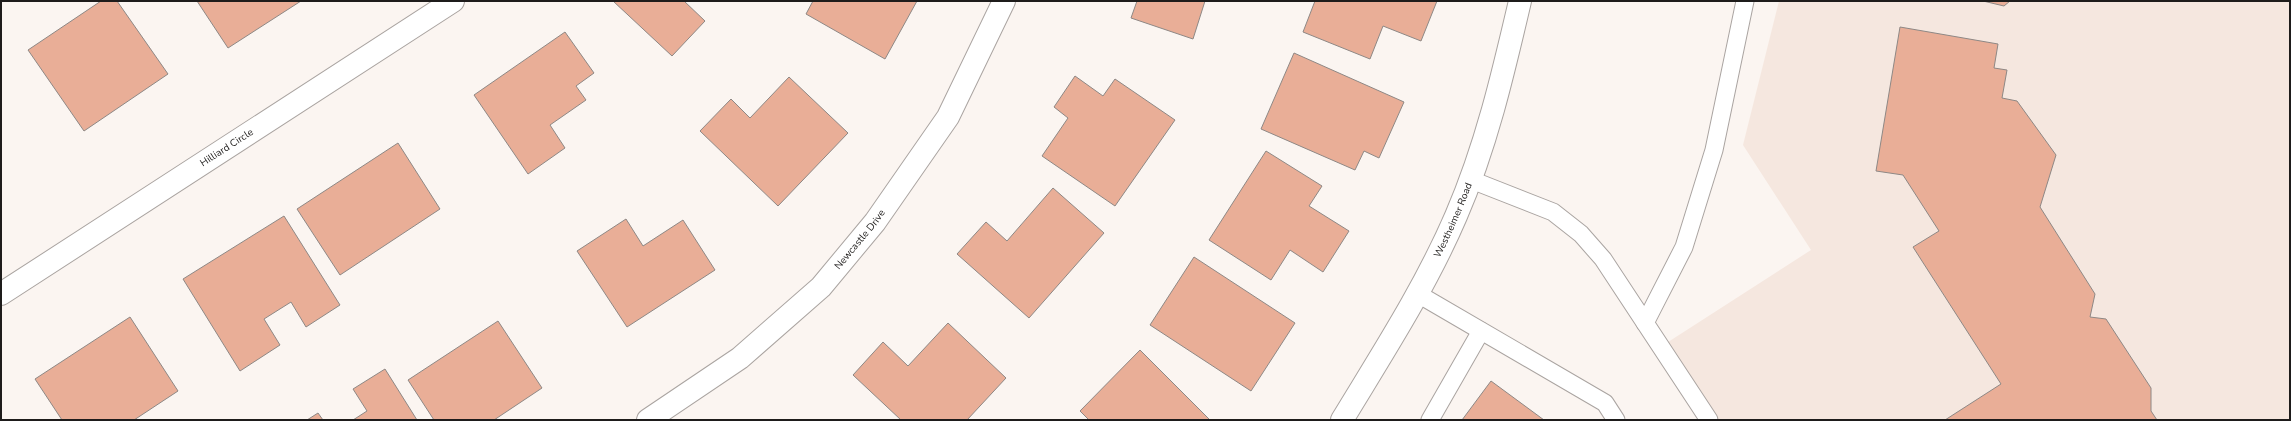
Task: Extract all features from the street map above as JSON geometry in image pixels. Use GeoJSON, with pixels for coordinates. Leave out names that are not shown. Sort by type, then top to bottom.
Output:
{"type":"FeatureCollection","features":[{"type":"Feature","properties":{"kind":"street","name":"Hilliard Circle"},"geometry":{"type":"LineString","coordinates":[[1,294],[453,1]]}},
{"type":"Feature","properties":{"kind":"street","name":"Newcastle Drive"},"geometry":{"type":"LineString","coordinates":[[648,420],[740,358],[821,287],[874,222],[948,118],[1004,1]]}},
{"type":"Feature","properties":{"kind":"street","name":"Westheimer Road"},"geometry":{"type":"LineString","coordinates":[[1342,420],[1418,294],[1456,216],[1498,99],[1520,1]]}},
{"type":"Feature","properties":{"kind":"lane"},"geometry":{"type":"LineString","coordinates":[[1645,323],[1684,247],[1714,150],[1744,1]]}},
{"type":"Feature","properties":{"kind":"lane"},"geometry":{"type":"LineString","coordinates":[[1469,179],[1553,212],[1581,234],[1603,259],[1709,420]]}},
{"type":"Feature","properties":{"kind":"lane"},"geometry":{"type":"LineString","coordinates":[[1418,294],[1605,403],[1616,420]]}},
{"type":"Feature","properties":{"kind":"lane"},"geometry":{"type":"LineString","coordinates":[[1430,420],[1481,331]]}},
{"type":"Feature","properties":{"kind":"shaded area"},"geometry":{"type":"Polygon","coordinates":[[[1779,1],[2290,1],[2290,420],[1714,420],[1665,344],[1811,250],[1743,145],[1779,1]]]}},
{"type":"Feature","properties":{"kind":"building"},"geometry":{"type":"Polygon","coordinates":[[[101,1],[117,1],[168,74],[84,131],[28,50],[101,1]]]}},
{"type":"Feature","properties":{"kind":"building"},"geometry":{"type":"Polygon","coordinates":[[[197,1],[301,1],[228,48],[197,1]]]}},
{"type":"Feature","properties":{"kind":"building"},"geometry":{"type":"Polygon","coordinates":[[[613,1],[684,1],[705,21],[672,56],[613,1]]]}},
{"type":"Feature","properties":{"kind":"building"},"geometry":{"type":"Polygon","coordinates":[[[813,1],[917,1],[885,59],[806,14],[813,1]]]}},
{"type":"Feature","properties":{"kind":"building"},"geometry":{"type":"Polygon","coordinates":[[[1137,1],[1205,1],[1193,39],[1131,18],[1137,1]]]}},
{"type":"Feature","properties":{"kind":"building"},"geometry":{"type":"Polygon","coordinates":[[[1315,1],[1437,1],[1421,41],[1383,26],[1370,59],[1303,32],[1315,1]]]}},
{"type":"Feature","properties":{"kind":"building"},"geometry":{"type":"Polygon","coordinates":[[[1983,1],[2010,1],[2004,6],[1983,1]]]}},
{"type":"Feature","properties":{"kind":"building"},"geometry":{"type":"Polygon","coordinates":[[[1900,27],[1998,44],[1994,68],[2007,70],[2002,98],[2017,101],[2056,155],[2040,207],[2095,294],[2090,317],[2106,319],[2151,388],[2151,411],[2157,420],[1945,420],[2001,384],[1913,247],[1939,231],[1903,175],[1876,171],[1900,27]]]}},
{"type":"Feature","properties":{"kind":"building"},"geometry":{"type":"Polygon","coordinates":[[[565,32],[594,73],[576,86],[586,100],[550,125],[565,148],[528,174],[474,95],[565,32]]]}},
{"type":"Feature","properties":{"kind":"building"},"geometry":{"type":"Polygon","coordinates":[[[1294,53],[1404,102],[1379,158],[1364,151],[1355,170],[1261,129],[1294,53]]]}},
{"type":"Feature","properties":{"kind":"building"},"geometry":{"type":"Polygon","coordinates":[[[1075,76],[1103,96],[1115,79],[1175,120],[1115,206],[1042,156],[1068,118],[1054,107],[1075,76]]]}},
{"type":"Feature","properties":{"kind":"building"},"geometry":{"type":"Polygon","coordinates":[[[789,77],[848,133],[778,206],[700,131],[731,99],[750,118],[789,77]]]}},
{"type":"Feature","properties":{"kind":"building"},"geometry":{"type":"Polygon","coordinates":[[[398,143],[440,209],[340,275],[297,209],[398,143]]]}},
{"type":"Feature","properties":{"kind":"building"},"geometry":{"type":"Polygon","coordinates":[[[1266,151],[1322,186],[1309,206],[1349,231],[1323,272],[1290,250],[1271,280],[1209,240],[1266,151]]]}},
{"type":"Feature","properties":{"kind":"building"},"geometry":{"type":"Polygon","coordinates":[[[1053,188],[1104,233],[1029,318],[957,254],[986,222],[1007,241],[1053,188]]]}},
{"type":"Feature","properties":{"kind":"building"},"geometry":{"type":"Polygon","coordinates":[[[284,216],[340,305],[306,327],[291,302],[264,319],[280,345],[240,371],[183,279],[284,216]]]}},
{"type":"Feature","properties":{"kind":"building"},"geometry":{"type":"Polygon","coordinates":[[[626,219],[643,246],[683,220],[715,270],[627,327],[577,251],[626,219]]]}},
{"type":"Feature","properties":{"kind":"building"},"geometry":{"type":"Polygon","coordinates":[[[1194,257],[1295,323],[1251,391],[1150,325],[1194,257]]]}},
{"type":"Feature","properties":{"kind":"building"},"geometry":{"type":"Polygon","coordinates":[[[130,317],[178,391],[134,420],[62,420],[35,379],[130,317]]]}},
{"type":"Feature","properties":{"kind":"building"},"geometry":{"type":"Polygon","coordinates":[[[498,321],[542,388],[494,420],[434,420],[408,380],[498,321]]]}},
{"type":"Feature","properties":{"kind":"building"},"geometry":{"type":"Polygon","coordinates":[[[948,323],[1006,378],[967,420],[901,420],[853,375],[883,342],[908,366],[948,323]]]}},
{"type":"Feature","properties":{"kind":"building"},"geometry":{"type":"Polygon","coordinates":[[[1140,350],[1210,420],[1089,420],[1080,411],[1140,350]]]}},
{"type":"Feature","properties":{"kind":"building"},"geometry":{"type":"Polygon","coordinates":[[[385,369],[417,420],[353,420],[367,411],[353,389],[385,369]]]}},
{"type":"Feature","properties":{"kind":"building"},"geometry":{"type":"Polygon","coordinates":[[[1491,381],[1544,420],[1462,420],[1491,381]]]}},
{"type":"Feature","properties":{"kind":"building"},"geometry":{"type":"Polygon","coordinates":[[[318,413],[323,420],[307,420],[318,413]]]}}]}
